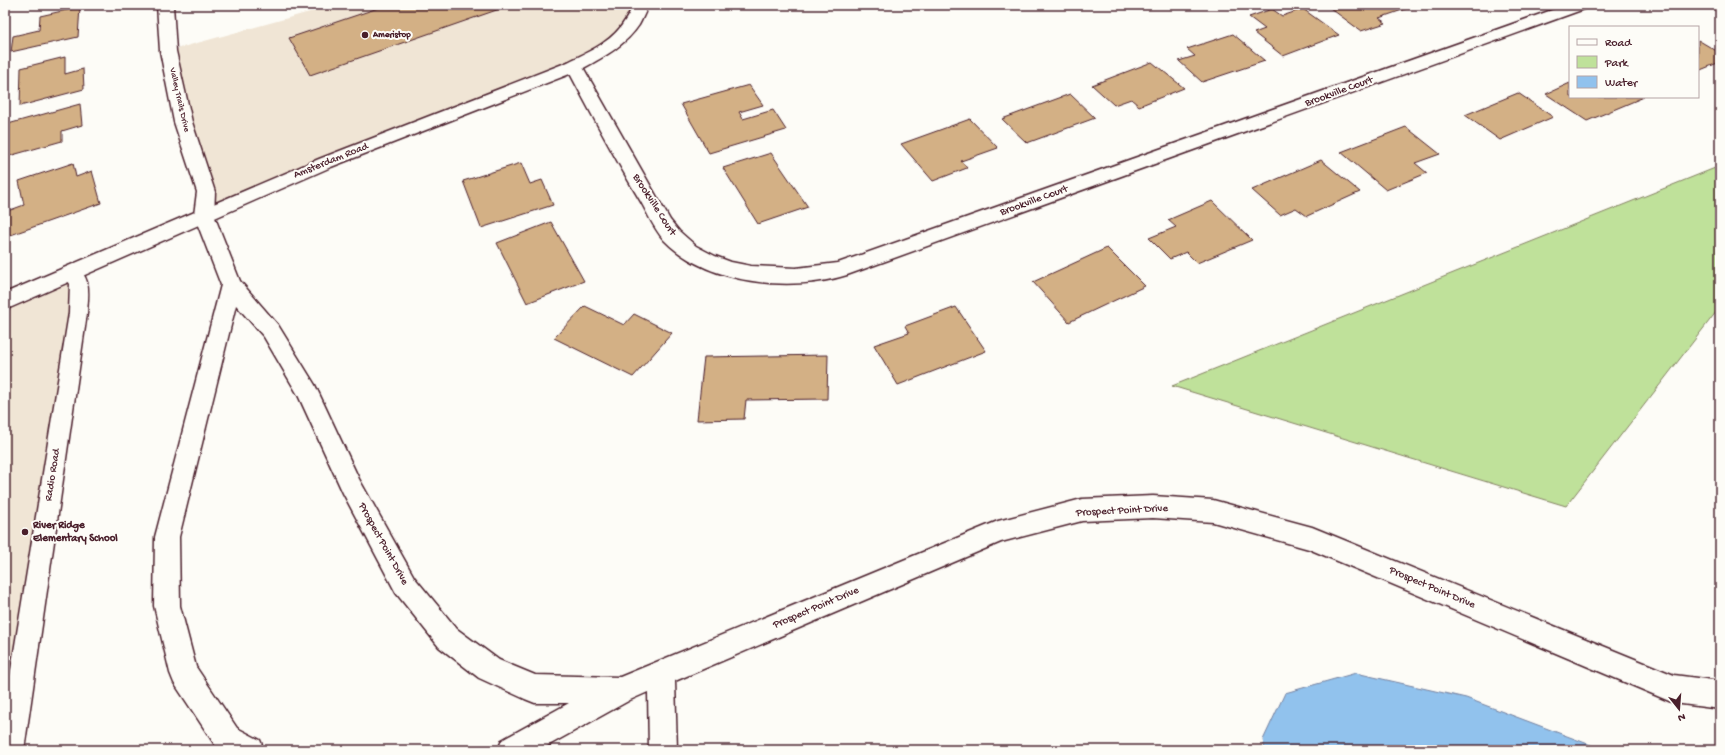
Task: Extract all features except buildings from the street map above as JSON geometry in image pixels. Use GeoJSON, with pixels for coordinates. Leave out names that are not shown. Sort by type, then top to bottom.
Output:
{"type":"FeatureCollection","features":[{"type":"Feature","properties":{"kind":"street","name":"Valley Trails Drive"},"geometry":{"type":"LineString","coordinates":[[165,5],[168,51],[183,122],[206,192],[204,215]]}},
{"type":"Feature","properties":{"kind":"street","name":"Amsterdam Road"},"geometry":{"type":"LineString","coordinates":[[5,302],[325,163],[574,66],[605,50],[618,40],[630,26],[641,5]]}},
{"type":"Feature","properties":{"kind":"street","name":"Brookville Court"},"geometry":{"type":"LineString","coordinates":[[574,66],[643,191],[671,236],[697,256],[725,268],[750,275],[810,276],[840,270],[1581,5]]}},
{"type":"Feature","properties":{"kind":"street","name":"Prospect Point Drive"},"geometry":{"type":"LineString","coordinates":[[204,215],[231,285],[271,331],[307,391],[351,486],[405,585],[448,638],[489,669],[536,689],[620,690]]}},
{"type":"Feature","properties":{"kind":"street"},"geometry":{"type":"LineString","coordinates":[[231,285],[167,537],[167,606],[184,673],[227,738],[250,750]]}},
{"type":"Feature","properties":{"kind":"street","name":"Prospect Point Drive"},"geometry":{"type":"LineString","coordinates":[[512,750],[620,690],[998,532],[1082,510],[1153,507],[1213,511],[1312,538],[1674,689],[1720,695]]}},
{"type":"Feature","properties":{"kind":"street"},"geometry":{"type":"LineString","coordinates":[[661,674],[663,750]]}},
{"type":"Feature","properties":{"kind":"lane","name":"Radio Road"},"geometry":{"type":"LineString","coordinates":[[11,750],[78,313],[79,283],[72,274]]}},
{"type":"Feature","properties":{"kind":"shaded area"},"geometry":{"type":"Polygon","coordinates":[[[335,5],[641,5],[605,49],[204,215],[168,51],[335,5]]]}},
{"type":"Feature","properties":{"kind":"shaded area","name":"River Ridge Elementary School"},"geometry":{"type":"Polygon","coordinates":[[[72,274],[79,283],[5,750],[5,302],[72,274]]]}},
{"type":"Feature","properties":{"kind":"green space"},"geometry":{"type":"Polygon","coordinates":[[[1720,166],[1720,307],[1566,506],[1172,386],[1720,166]]]}},
{"type":"Feature","properties":{"kind":"water"},"geometry":{"type":"Polygon","coordinates":[[[1356,673],[1466,698],[1604,750],[1265,750],[1263,740],[1285,693],[1356,673]]]}},
{"type":"Feature","properties":{"kind":"place","name":"Ameristop"},"geometry":{"type":"Point","coordinates":[365,35]}},
{"type":"Feature","properties":{"kind":"place","name":"River Ridge Elementary School"},"geometry":{"type":"Point","coordinates":[25,532]}}]}
